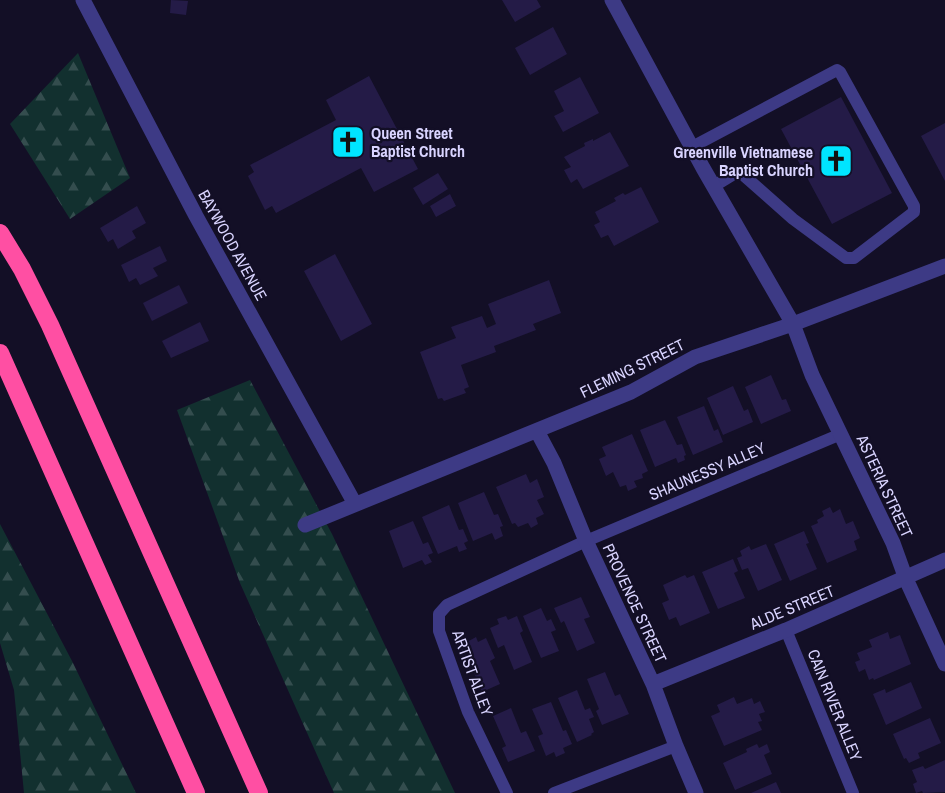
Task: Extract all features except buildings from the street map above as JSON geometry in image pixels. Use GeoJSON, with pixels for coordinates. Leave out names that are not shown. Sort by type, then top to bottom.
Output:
{"type":"FeatureCollection","features":[{"type":"Feature","properties":{"kind":"highway"},"geometry":{"type":"LineString","coordinates":[[0,233],[22,269],[50,325],[259,793]]}},
{"type":"Feature","properties":{"kind":"highway"},"geometry":{"type":"LineString","coordinates":[[0,353],[196,793]]}},
{"type":"Feature","properties":{"kind":"street","name":"BAYWOOD AVENUE"},"geometry":{"type":"LineString","coordinates":[[83,0],[196,216],[354,504]]}},
{"type":"Feature","properties":{"kind":"street","name":"ASTERIA STREET"},"geometry":{"type":"LineString","coordinates":[[612,0],[692,147],[793,324],[812,375],[893,543],[906,579],[945,664]]}},
{"type":"Feature","properties":{"kind":"street","name":"FLEMING STREET"},"geometry":{"type":"LineString","coordinates":[[305,525],[631,392],[695,357],[793,324],[945,266]]}},
{"type":"Feature","properties":{"kind":"street","name":"PROVENCE STREET"},"geometry":{"type":"LineString","coordinates":[[537,431],[555,463],[586,541],[653,684],[696,793]]}},
{"type":"Feature","properties":{"kind":"street","name":"ALDE STREET"},"geometry":{"type":"LineString","coordinates":[[653,684],[786,630],[945,560]]}},
{"type":"Feature","properties":{"kind":"lane"},"geometry":{"type":"LineString","coordinates":[[692,147],[837,70],[914,206],[914,212],[854,258],[846,258],[793,219],[741,173],[733,173],[714,186]]}},
{"type":"Feature","properties":{"kind":"lane","name":"SHAUNESSY ALLEY"},"geometry":{"type":"LineString","coordinates":[[586,541],[841,434]]}},
{"type":"Feature","properties":{"kind":"lane","name":"ARTIST ALLEY"},"geometry":{"type":"LineString","coordinates":[[507,793],[468,712],[439,631],[439,614],[447,605],[586,541]]}},
{"type":"Feature","properties":{"kind":"lane","name":"CAIN RIVER ALLEY"},"geometry":{"type":"LineString","coordinates":[[786,630],[853,793]]}},
{"type":"Feature","properties":{"kind":"lane"},"geometry":{"type":"LineString","coordinates":[[554,793],[676,747]]}},
{"type":"Feature","properties":{"kind":"green space"},"geometry":{"type":"Polygon","coordinates":[[[78,53],[130,178],[70,219],[10,124],[78,53]]]}},
{"type":"Feature","properties":{"kind":"green space"},"geometry":{"type":"Polygon","coordinates":[[[250,380],[332,534],[455,793],[334,793],[240,583],[177,410],[250,380]]]}},
{"type":"Feature","properties":{"kind":"green space"},"geometry":{"type":"Polygon","coordinates":[[[0,524],[72,661],[136,793],[24,793],[14,690],[0,643],[0,524]]]}},
{"type":"Feature","properties":{"kind":"place","name":"Queen Street Baptist Church"},"geometry":{"type":"Point","coordinates":[348,142]}},
{"type":"Feature","properties":{"kind":"place","name":"Greenville Vietnamese Baptist Church"},"geometry":{"type":"Point","coordinates":[836,161]}}]}
